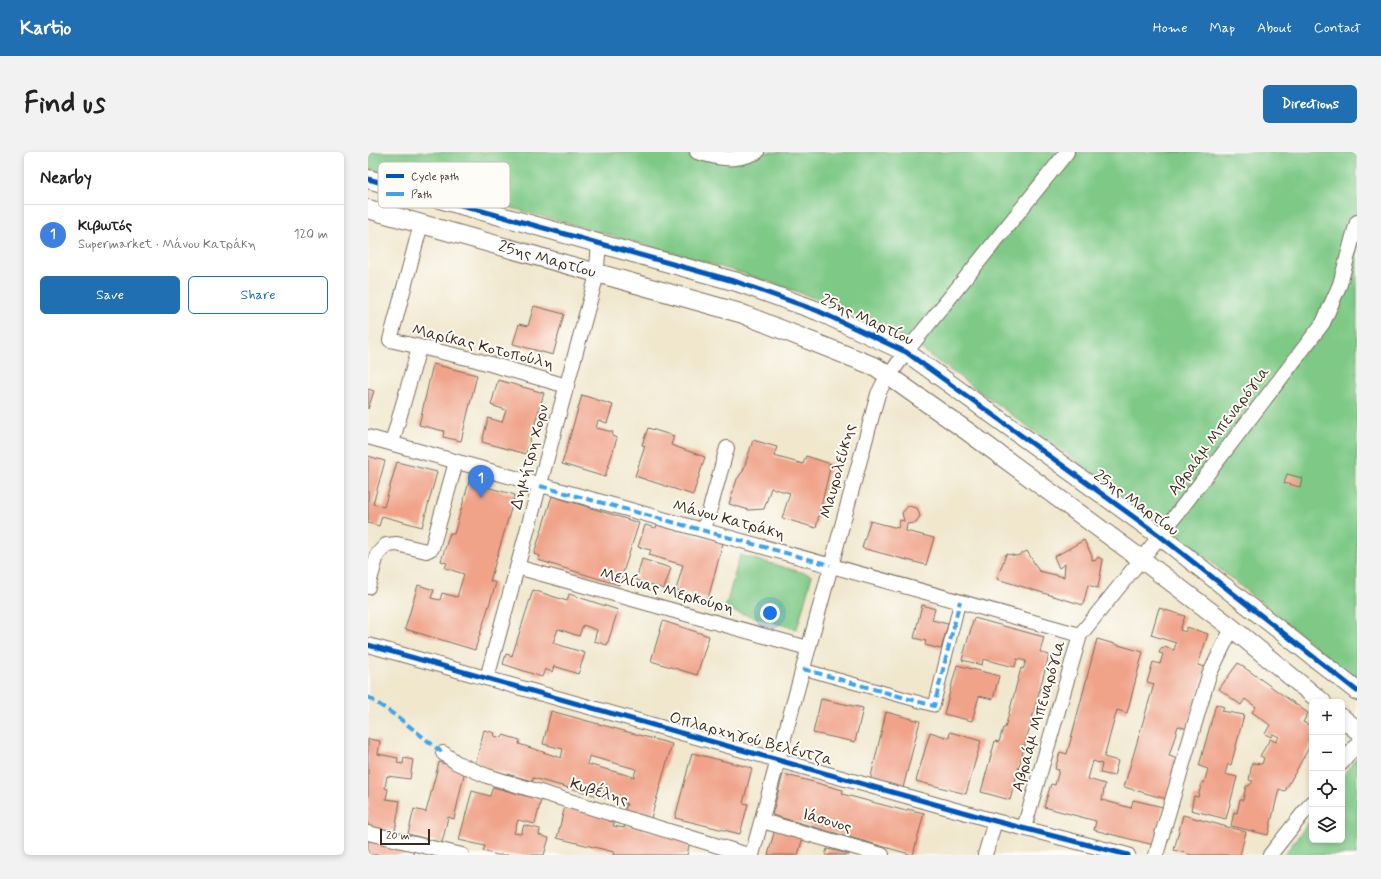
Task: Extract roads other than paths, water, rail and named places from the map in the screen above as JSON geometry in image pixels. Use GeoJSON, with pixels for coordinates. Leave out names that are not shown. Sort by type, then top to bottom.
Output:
{"type":"FeatureCollection","features":[{"type":"Feature","properties":{"kind":"street"},"geometry":{"type":"LineString","coordinates":[[697,152],[715,158],[740,159],[757,152]]}},
{"type":"Feature","properties":{"kind":"street","name":"Μαυρολεύκης"},"geometry":{"type":"LineString","coordinates":[[752,855],[876,400],[889,375],[906,352],[1067,152]]}},
{"type":"Feature","properties":{"kind":"street","name":"25ης Μαρτίου"},"geometry":{"type":"LineString","coordinates":[[368,179],[378,182]]}},
{"type":"Feature","properties":{"kind":"street","name":"25ης Μαρτίου"},"geometry":{"type":"LineString","coordinates":[[471,208],[737,282],[790,300],[863,331],[906,352],[1160,536],[1357,691]]}},
{"type":"Feature","properties":{"kind":"street","name":"25ης Μαρτίου"},"geometry":{"type":"LineString","coordinates":[[368,209],[740,313],[846,353],[876,366],[1141,559],[1232,628],[1318,699]]}},
{"type":"Feature","properties":{"kind":"street","name":"Αβραάμ Μπεναρόγια"},"geometry":{"type":"LineString","coordinates":[[1024,828],[1080,635],[1160,536],[1323,323],[1340,284],[1357,222]]}},
{"type":"Feature","properties":{"kind":"street","name":"Μαρίκας Κοτοπούλη"},"geometry":{"type":"LineString","coordinates":[[421,224],[390,335],[392,342],[476,360],[567,386]]}},
{"type":"Feature","properties":{"kind":"street","name":"Δημήτρη Χορν"},"geometry":{"type":"LineString","coordinates":[[487,678],[597,273],[599,244]]}},
{"type":"Feature","properties":{"kind":"street"},"geometry":{"type":"LineString","coordinates":[[392,444],[419,348]]}},
{"type":"Feature","properties":{"kind":"street","name":"Μάνου Κατράκη"},"geometry":{"type":"LineString","coordinates":[[368,437],[1080,635]]}},
{"type":"Feature","properties":{"kind":"street"},"geometry":{"type":"LineString","coordinates":[[704,530],[727,448]]}},
{"type":"Feature","properties":{"kind":"street"},"geometry":{"type":"LineString","coordinates":[[368,588],[378,555],[386,545],[397,544],[426,551],[432,548],[456,462]]}},
{"type":"Feature","properties":{"kind":"street","name":"Μελίνας Μερκούρη"},"geometry":{"type":"LineString","coordinates":[[517,567],[808,648]]}},
{"type":"Feature","properties":{"kind":"street"},"geometry":{"type":"LineString","coordinates":[[803,669],[934,706],[960,601]]}},
{"type":"Feature","properties":{"kind":"street"},"geometry":{"type":"LineString","coordinates":[[1156,855],[1209,675],[1232,628]]}},
{"type":"Feature","properties":{"kind":"street","name":"Οπλαρχηγού Βελέντζα"},"geometry":{"type":"LineString","coordinates":[[368,645],[1024,828],[1086,850],[1128,855]]}},
{"type":"Feature","properties":{"kind":"street"},"geometry":{"type":"LineString","coordinates":[[1345,720],[1357,730]]}},
{"type":"Feature","properties":{"kind":"street"},"geometry":{"type":"LineString","coordinates":[[1345,759],[1357,744]]}},
{"type":"Feature","properties":{"kind":"street","name":"Κυβέλης"},"geometry":{"type":"LineString","coordinates":[[444,753],[458,763],[487,776],[748,855]]}},
{"type":"Feature","properties":{"kind":"street"},"geometry":{"type":"LineString","coordinates":[[1270,855],[1309,806]]}},
{"type":"Feature","properties":{"kind":"street","name":"Ιάσoνος"},"geometry":{"type":"LineString","coordinates":[[762,821],[882,855]]}},
{"type":"Feature","properties":{"kind":"street"},"geometry":{"type":"LineString","coordinates":[[985,855],[995,821]]}},
{"type":"Feature","properties":{"kind":"street"},"geometry":{"type":"LineString","coordinates":[[368,833],[462,855]]}},
{"type":"Feature","properties":{"kind":"place","name":"Κιβωτός"},"geometry":{"type":"Point","coordinates":[481,498]}}]}
